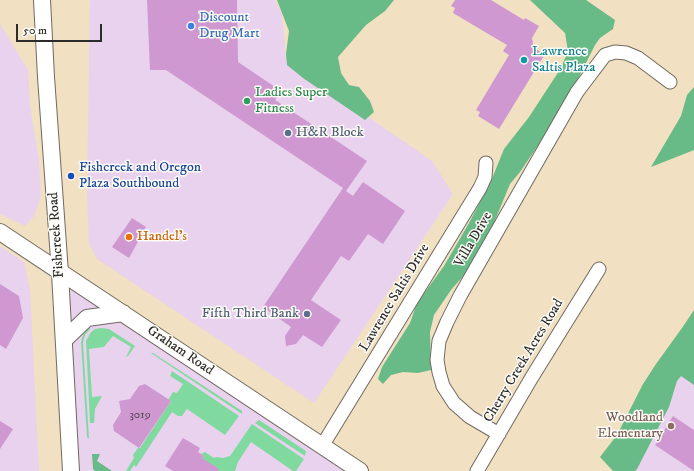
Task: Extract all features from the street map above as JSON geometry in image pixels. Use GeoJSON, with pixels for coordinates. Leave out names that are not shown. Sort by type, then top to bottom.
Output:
{"type":"FeatureCollection","features":[{"type":"Feature","properties":{"kind":"main road","name":"Fishcreek Road"},"geometry":{"type":"LineString","coordinates":[[42,0],[71,471]]}},
{"type":"Feature","properties":{"kind":"main road","name":"Graham Road"},"geometry":{"type":"LineString","coordinates":[[0,232],[360,471]]}},
{"type":"Feature","properties":{"kind":"main road"},"geometry":{"type":"LineString","coordinates":[[64,340],[87,318],[123,313]]}},
{"type":"Feature","properties":{"kind":"street","name":"Villa Drive"},"geometry":{"type":"LineString","coordinates":[[499,434],[466,414],[454,403],[443,386],[439,372],[437,360],[439,341],[460,296],[577,92],[605,55],[615,52],[626,53],[638,58],[670,82]]}},
{"type":"Feature","properties":{"kind":"street","name":"Lawrence Saltis Drive"},"geometry":{"type":"LineString","coordinates":[[322,446],[480,188],[485,177],[486,163]]}},
{"type":"Feature","properties":{"kind":"street","name":"Cherry Creek Acres Road"},"geometry":{"type":"LineString","coordinates":[[477,471],[599,269]]}},
{"type":"Feature","properties":{"kind":"shaded area"},"geometry":{"type":"Polygon","coordinates":[[[90,0],[275,0],[282,14],[286,60],[432,161],[453,194],[314,403],[97,259],[89,244],[87,193],[90,0]]]}},
{"type":"Feature","properties":{"kind":"shaded area"},"geometry":{"type":"Polygon","coordinates":[[[0,24],[28,70],[30,106],[39,161],[41,197],[34,216],[25,226],[0,214],[0,24]]]}},
{"type":"Feature","properties":{"kind":"shaded area"},"geometry":{"type":"Polygon","coordinates":[[[0,246],[24,262],[30,289],[39,471],[0,471],[0,246]]]}},
{"type":"Feature","properties":{"kind":"shaded area"},"geometry":{"type":"Polygon","coordinates":[[[60,273],[360,471],[71,471],[60,273]]]}},
{"type":"Feature","properties":{"kind":"shaded area","name":"Woodland Elementary"},"geometry":{"type":"Polygon","coordinates":[[[694,354],[694,471],[620,471],[677,381],[694,354]]]}},
{"type":"Feature","properties":{"kind":"green space"},"geometry":{"type":"Polygon","coordinates":[[[277,0],[394,0],[385,11],[366,25],[338,57],[341,73],[349,85],[359,87],[370,101],[374,112],[365,120],[303,78],[287,65],[286,54],[289,31],[277,0]]]}},
{"type":"Feature","properties":{"kind":"green space"},"geometry":{"type":"Polygon","coordinates":[[[530,0],[586,0],[615,20],[613,29],[600,38],[595,45],[575,85],[547,132],[510,184],[491,230],[471,267],[451,290],[434,315],[430,332],[431,370],[418,373],[403,372],[391,375],[383,384],[378,379],[382,367],[410,323],[417,303],[444,266],[469,223],[491,181],[504,149],[529,117],[561,68],[568,51],[565,33],[530,0]]]}},
{"type":"Feature","properties":{"kind":"green space"},"geometry":{"type":"Polygon","coordinates":[[[694,87],[694,150],[651,167],[681,116],[687,95],[694,87]]]}},
{"type":"Feature","properties":{"kind":"green space"},"geometry":{"type":"Polygon","coordinates":[[[694,310],[694,385],[681,376],[677,381],[669,407],[637,469],[635,471],[613,471],[600,457],[617,435],[643,384],[694,310]]]}},
{"type":"Feature","properties":{"kind":"green space"},"geometry":{"type":"Polygon","coordinates":[[[90,327],[83,342],[89,439],[87,437],[81,342],[83,335],[90,327]]]}},
{"type":"Feature","properties":{"kind":"green space"},"geometry":{"type":"Polygon","coordinates":[[[95,329],[109,329],[135,346],[126,357],[131,347],[113,336],[104,347],[89,349],[92,397],[102,396],[95,409],[94,423],[90,423],[86,341],[91,332],[95,329]]]}},
{"type":"Feature","properties":{"kind":"green space"},"geometry":{"type":"Polygon","coordinates":[[[151,353],[242,411],[242,414],[151,353]]]}},
{"type":"Feature","properties":{"kind":"green space"},"geometry":{"type":"Polygon","coordinates":[[[172,371],[239,416],[225,435],[187,409],[182,416],[178,416],[172,412],[136,467],[134,465],[130,471],[126,471],[134,458],[133,455],[138,448],[140,448],[171,401],[168,400],[173,392],[177,393],[183,384],[170,376],[172,371]]]}},
{"type":"Feature","properties":{"kind":"green space"},"geometry":{"type":"Polygon","coordinates":[[[259,420],[306,451],[305,456],[255,423],[259,420]]]}},
{"type":"Feature","properties":{"kind":"green space"},"geometry":{"type":"Polygon","coordinates":[[[252,424],[304,459],[296,471],[293,471],[251,442],[238,462],[235,471],[218,471],[202,458],[204,456],[201,454],[205,452],[214,458],[230,456],[252,424]]]}},
{"type":"Feature","properties":{"kind":"green space"},"geometry":{"type":"Polygon","coordinates":[[[92,454],[100,454],[97,461],[112,471],[95,471],[93,469],[92,454]]]}},
{"type":"Feature","properties":{"kind":"building"},"geometry":{"type":"Polygon","coordinates":[[[147,0],[237,0],[238,62],[281,91],[275,100],[367,161],[346,191],[353,196],[363,182],[405,211],[383,244],[368,234],[349,261],[341,256],[311,300],[341,320],[322,347],[303,335],[296,344],[286,346],[285,336],[291,327],[263,307],[343,188],[166,70],[150,70],[147,0]]]}},
{"type":"Feature","properties":{"kind":"building","name":"Lawrence Saltis Plaza"},"geometry":{"type":"Polygon","coordinates":[[[455,0],[491,0],[524,20],[525,18],[539,26],[532,38],[534,48],[545,54],[499,129],[478,116],[480,112],[476,110],[509,55],[503,51],[507,45],[453,13],[455,8],[451,6],[455,0]]]}},
{"type":"Feature","properties":{"kind":"building","name":"Handel's"},"geometry":{"type":"Polygon","coordinates":[[[132,218],[146,227],[129,258],[112,247],[132,218]]]}},
{"type":"Feature","properties":{"kind":"building"},"geometry":{"type":"Polygon","coordinates":[[[0,284],[19,296],[23,318],[6,349],[0,345],[0,284]]]}},
{"type":"Feature","properties":{"kind":"building"},"geometry":{"type":"Polygon","coordinates":[[[145,384],[171,401],[139,448],[114,431],[113,425],[121,412],[119,401],[130,399],[139,386],[145,384]]]}},
{"type":"Feature","properties":{"kind":"building"},"geometry":{"type":"Polygon","coordinates":[[[673,416],[694,430],[694,471],[655,445],[673,416]]]}},
{"type":"Feature","properties":{"kind":"building"},"geometry":{"type":"Polygon","coordinates":[[[0,421],[13,429],[0,449],[0,421]]]}},
{"type":"Feature","properties":{"kind":"building"},"geometry":{"type":"Polygon","coordinates":[[[183,438],[200,448],[198,452],[204,456],[202,458],[219,469],[218,471],[173,471],[165,466],[183,438]]]}},
{"type":"Feature","properties":{"kind":"place","name":"Discount Drug Mart"},"geometry":{"type":"Point","coordinates":[191,26]}},
{"type":"Feature","properties":{"kind":"place","name":"Lawrence Saltis Plaza"},"geometry":{"type":"Point","coordinates":[524,60]}},
{"type":"Feature","properties":{"kind":"place","name":"Ladies Super Fitness"},"geometry":{"type":"Point","coordinates":[247,101]}},
{"type":"Feature","properties":{"kind":"place","name":"H&R Block"},"geometry":{"type":"Point","coordinates":[288,133]}},
{"type":"Feature","properties":{"kind":"place","name":"Fishcreek and Oregon Plaza Southbound"},"geometry":{"type":"Point","coordinates":[71,176]}},
{"type":"Feature","properties":{"kind":"place","name":"Handel's"},"geometry":{"type":"Point","coordinates":[129,237]}},
{"type":"Feature","properties":{"kind":"place","name":"Fifth Third Bank"},"geometry":{"type":"Point","coordinates":[307,314]}},
{"type":"Feature","properties":{"kind":"place","name":"Woodland Elementary"},"geometry":{"type":"Point","coordinates":[671,426]}}]}
